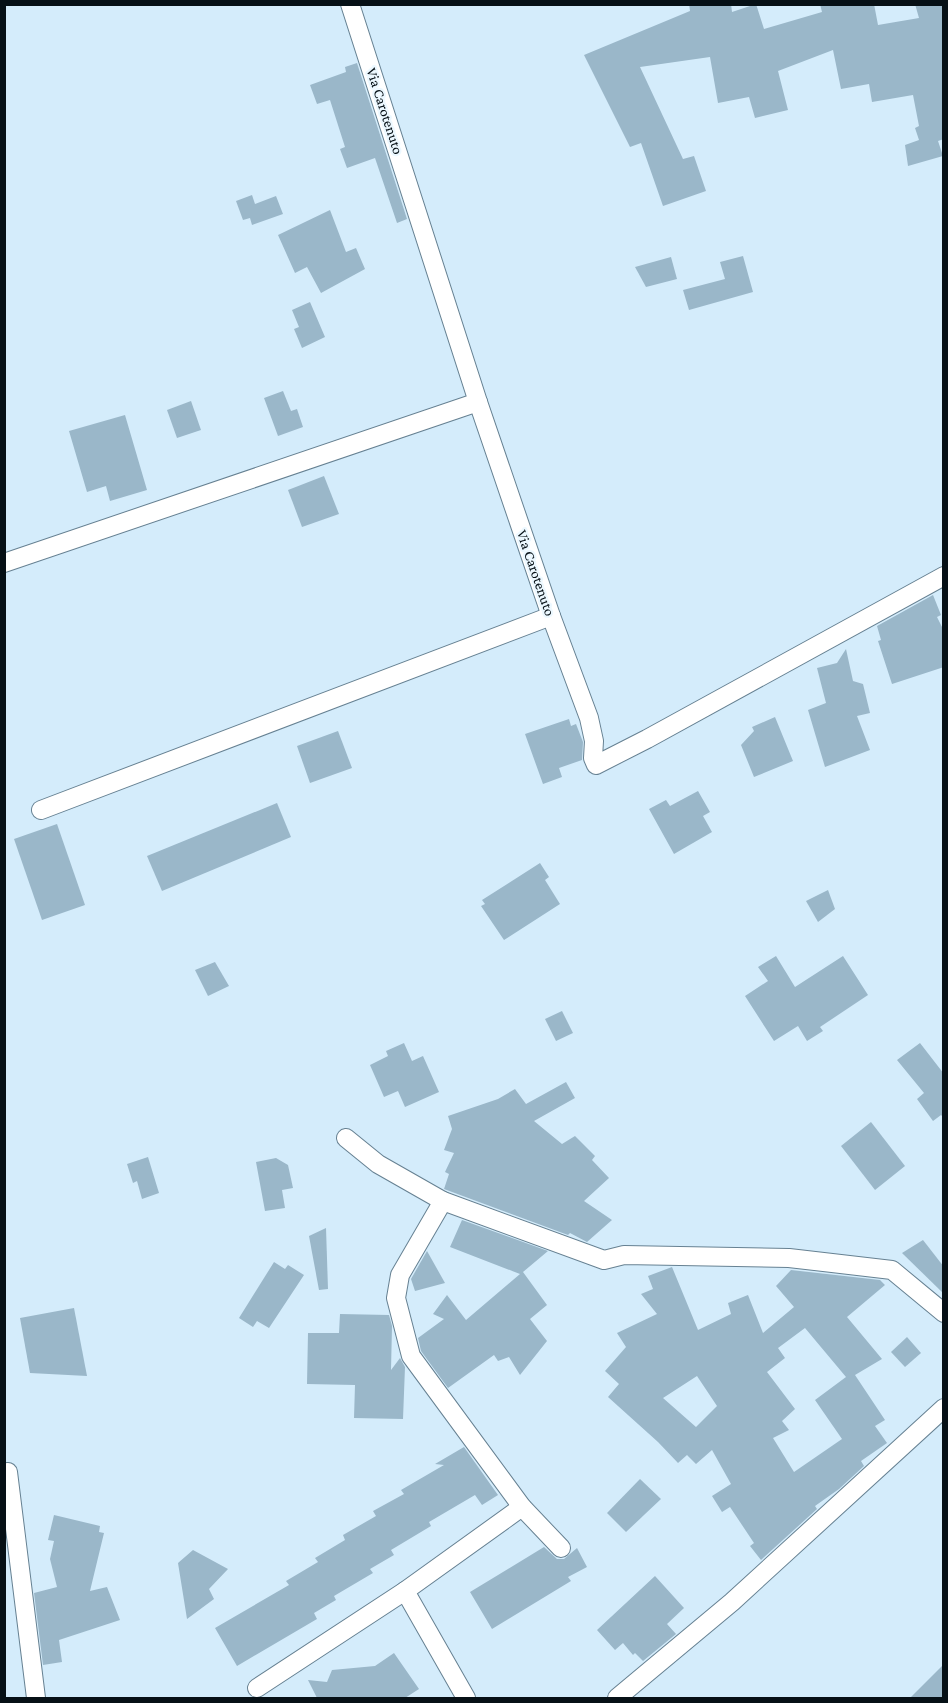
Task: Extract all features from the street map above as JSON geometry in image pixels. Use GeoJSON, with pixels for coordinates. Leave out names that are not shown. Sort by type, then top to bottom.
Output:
{"type":"FeatureCollection","features":[{"type":"Feature","properties":{"kind":"street","name":"Via Carotenuto"},"geometry":{"type":"LineString","coordinates":[[350,4],[478,402],[550,616],[589,718],[594,741],[593,758],[596,765],[944,576]]}},
{"type":"Feature","properties":{"kind":"street"},"geometry":{"type":"LineString","coordinates":[[4,563],[478,402]]}},
{"type":"Feature","properties":{"kind":"street"},"geometry":{"type":"LineString","coordinates":[[41,810],[550,616]]}},
{"type":"Feature","properties":{"kind":"street"},"geometry":{"type":"LineString","coordinates":[[346,1138],[378,1164],[443,1202],[604,1260],[624,1255],[789,1258],[892,1270],[944,1313]]}},
{"type":"Feature","properties":{"kind":"street"},"geometry":{"type":"LineString","coordinates":[[443,1202],[400,1275],[396,1298],[411,1356],[522,1507],[561,1548]]}},
{"type":"Feature","properties":{"kind":"street"},"geometry":{"type":"LineString","coordinates":[[617,1698],[732,1602],[944,1408]]}},
{"type":"Feature","properties":{"kind":"street"},"geometry":{"type":"LineString","coordinates":[[8,1472],[36,1698]]}},
{"type":"Feature","properties":{"kind":"street"},"geometry":{"type":"LineString","coordinates":[[257,1688],[405,1591],[522,1507]]}},
{"type":"Feature","properties":{"kind":"street"},"geometry":{"type":"LineString","coordinates":[[405,1591],[466,1698]]}},
{"type":"Feature","properties":{"kind":"building"},"geometry":{"type":"Polygon","coordinates":[[[689,4],[731,4],[732,12],[756,4],[764,29],[822,12],[820,4],[874,4],[878,25],[919,18],[915,4],[944,4],[944,139],[938,141],[943,156],[908,166],[905,145],[919,140],[915,128],[919,126],[913,95],[872,102],[869,84],[841,89],[833,50],[778,71],[788,110],[755,118],[749,97],[718,103],[710,57],[640,67],[683,159],[694,156],[706,191],[663,206],[641,143],[630,147],[584,55],[690,11],[689,4]]]}},
{"type":"Feature","properties":{"kind":"building"},"geometry":{"type":"Polygon","coordinates":[[[357,63],[407,219],[397,223],[375,158],[347,168],[340,149],[345,147],[330,100],[317,104],[310,85],[346,72],[345,67],[357,63]]]}},
{"type":"Feature","properties":{"kind":"building"},"geometry":{"type":"Polygon","coordinates":[[[252,195],[255,204],[276,196],[283,214],[252,225],[250,218],[243,220],[236,201],[252,195]]]}},
{"type":"Feature","properties":{"kind":"building"},"geometry":{"type":"Polygon","coordinates":[[[330,210],[346,252],[356,248],[365,269],[321,293],[307,267],[295,273],[278,235],[330,210]]]}},
{"type":"Feature","properties":{"kind":"building"},"geometry":{"type":"Polygon","coordinates":[[[743,256],[753,292],[689,310],[683,290],[725,279],[720,262],[743,256]]]}},
{"type":"Feature","properties":{"kind":"building"},"geometry":{"type":"Polygon","coordinates":[[[671,257],[677,279],[646,287],[635,267],[671,257]]]}},
{"type":"Feature","properties":{"kind":"building"},"geometry":{"type":"Polygon","coordinates":[[[310,302],[325,337],[302,348],[294,329],[299,327],[292,310],[310,302]]]}},
{"type":"Feature","properties":{"kind":"building"},"geometry":{"type":"Polygon","coordinates":[[[283,391],[291,411],[297,409],[303,427],[278,436],[264,398],[283,391]]]}},
{"type":"Feature","properties":{"kind":"building"},"geometry":{"type":"Polygon","coordinates":[[[191,401],[201,430],[177,438],[167,410],[191,401]]]}},
{"type":"Feature","properties":{"kind":"building"},"geometry":{"type":"Polygon","coordinates":[[[125,415],[147,490],[110,501],[106,486],[87,492],[69,431],[125,415]]]}},
{"type":"Feature","properties":{"kind":"building"},"geometry":{"type":"Polygon","coordinates":[[[324,476],[339,514],[302,527],[288,490],[324,476]]]}},
{"type":"Feature","properties":{"kind":"building"},"geometry":{"type":"Polygon","coordinates":[[[933,595],[941,615],[937,617],[944,631],[944,667],[892,684],[878,641],[881,640],[877,626],[933,595]]]}},
{"type":"Feature","properties":{"kind":"building"},"geometry":{"type":"Polygon","coordinates":[[[846,649],[853,681],[863,684],[870,713],[857,716],[870,750],[825,767],[808,710],[826,703],[817,668],[837,663],[846,649]]]}},
{"type":"Feature","properties":{"kind":"building"},"geometry":{"type":"Polygon","coordinates":[[[775,717],[793,761],[754,777],[741,745],[754,731],[752,727],[775,717]]]}},
{"type":"Feature","properties":{"kind":"building"},"geometry":{"type":"Polygon","coordinates":[[[569,719],[571,726],[576,724],[583,742],[582,760],[559,768],[562,777],[543,784],[525,734],[569,719]]]}},
{"type":"Feature","properties":{"kind":"building"},"geometry":{"type":"Polygon","coordinates":[[[338,731],[352,768],[310,783],[297,746],[338,731]]]}},
{"type":"Feature","properties":{"kind":"building"},"geometry":{"type":"Polygon","coordinates":[[[698,791],[710,812],[703,816],[712,832],[674,854],[649,809],[666,800],[670,806],[698,791]]]}},
{"type":"Feature","properties":{"kind":"building"},"geometry":{"type":"Polygon","coordinates":[[[277,803],[291,837],[162,891],[147,856],[277,803]]]}},
{"type":"Feature","properties":{"kind":"building"},"geometry":{"type":"Polygon","coordinates":[[[57,824],[85,905],[42,920],[14,839],[57,824]]]}},
{"type":"Feature","properties":{"kind":"building"},"geometry":{"type":"Polygon","coordinates":[[[540,863],[549,877],[545,880],[560,904],[504,940],[481,906],[485,904],[482,900],[540,863]]]}},
{"type":"Feature","properties":{"kind":"building"},"geometry":{"type":"Polygon","coordinates":[[[828,890],[835,909],[818,922],[806,901],[828,890]]]}},
{"type":"Feature","properties":{"kind":"building"},"geometry":{"type":"Polygon","coordinates":[[[776,956],[795,987],[843,956],[868,995],[820,1027],[823,1031],[807,1041],[798,1026],[774,1041],[745,996],[768,981],[758,967],[776,956]]]}},
{"type":"Feature","properties":{"kind":"building"},"geometry":{"type":"Polygon","coordinates":[[[215,962],[229,986],[208,996],[195,970],[215,962]]]}},
{"type":"Feature","properties":{"kind":"building"},"geometry":{"type":"Polygon","coordinates":[[[562,1011],[573,1033],[556,1041],[545,1019],[562,1011]]]}},
{"type":"Feature","properties":{"kind":"building"},"geometry":{"type":"Polygon","coordinates":[[[404,1043],[412,1061],[423,1056],[439,1092],[405,1107],[398,1091],[384,1097],[370,1065],[388,1056],[386,1051],[404,1043]]]}},
{"type":"Feature","properties":{"kind":"building"},"geometry":{"type":"Polygon","coordinates":[[[920,1043],[944,1074],[944,1118],[941,1115],[933,1121],[917,1099],[924,1093],[897,1060],[920,1043]]]}},
{"type":"Feature","properties":{"kind":"building"},"geometry":{"type":"Polygon","coordinates":[[[566,1082],[575,1098],[534,1121],[562,1144],[575,1136],[595,1156],[592,1160],[609,1178],[584,1201],[612,1220],[587,1242],[570,1233],[568,1235],[444,1189],[449,1174],[445,1172],[454,1153],[444,1150],[452,1129],[448,1116],[498,1099],[515,1089],[526,1104],[566,1082]]]}},
{"type":"Feature","properties":{"kind":"building"},"geometry":{"type":"Polygon","coordinates":[[[871,1122],[905,1166],[875,1190],[841,1146],[871,1122]]]}},
{"type":"Feature","properties":{"kind":"building"},"geometry":{"type":"Polygon","coordinates":[[[148,1157],[159,1193],[142,1199],[137,1181],[133,1183],[127,1164],[148,1157]]]}},
{"type":"Feature","properties":{"kind":"building"},"geometry":{"type":"Polygon","coordinates":[[[276,1158],[288,1165],[293,1188],[282,1190],[285,1208],[265,1211],[256,1162],[276,1158]]]}},
{"type":"Feature","properties":{"kind":"building"},"geometry":{"type":"Polygon","coordinates":[[[462,1220],[548,1251],[523,1272],[547,1305],[530,1319],[547,1341],[520,1375],[509,1357],[498,1361],[494,1355],[448,1388],[421,1351],[418,1338],[444,1319],[433,1314],[447,1295],[466,1320],[520,1274],[450,1247],[462,1220]]]}},
{"type":"Feature","properties":{"kind":"building"},"geometry":{"type":"Polygon","coordinates":[[[326,1228],[328,1289],[319,1290],[309,1236],[326,1228]]]}},
{"type":"Feature","properties":{"kind":"building"},"geometry":{"type":"Polygon","coordinates":[[[923,1240],[944,1267],[944,1294],[902,1253],[923,1240]]]}},
{"type":"Feature","properties":{"kind":"building"},"geometry":{"type":"Polygon","coordinates":[[[427,1251],[445,1283],[415,1291],[411,1279],[427,1251]]]}},
{"type":"Feature","properties":{"kind":"building"},"geometry":{"type":"Polygon","coordinates":[[[274,1262],[285,1269],[288,1265],[304,1275],[269,1328],[257,1321],[253,1327],[239,1318],[274,1262]]]}},
{"type":"Feature","properties":{"kind":"building"},"geometry":{"type":"Polygon","coordinates":[[[672,1267],[698,1330],[731,1314],[728,1303],[748,1295],[763,1333],[794,1307],[776,1286],[791,1270],[880,1280],[885,1285],[847,1317],[882,1359],[855,1375],[885,1420],[875,1426],[887,1443],[861,1461],[864,1466],[839,1489],[815,1506],[817,1509],[761,1560],[750,1546],[754,1543],[730,1507],[722,1512],[712,1496],[731,1484],[712,1450],[696,1464],[687,1455],[678,1463],[608,1397],[619,1384],[605,1371],[626,1347],[617,1333],[657,1314],[641,1294],[653,1289],[648,1276],[672,1267]],[[805,1328],[778,1348],[785,1358],[767,1372],[795,1409],[782,1421],[789,1430],[773,1438],[794,1472],[842,1439],[815,1400],[846,1377],[805,1328]],[[697,1376],[663,1398],[696,1427],[717,1406],[697,1376]]]}},
{"type":"Feature","properties":{"kind":"building"},"geometry":{"type":"Polygon","coordinates":[[[74,1308],[87,1376],[30,1373],[20,1318],[74,1308]]]}},
{"type":"Feature","properties":{"kind":"building"},"geometry":{"type":"Polygon","coordinates":[[[340,1314],[389,1315],[392,1326],[391,1370],[400,1358],[405,1367],[403,1419],[354,1418],[355,1385],[307,1384],[308,1333],[339,1333],[340,1314]]]}},
{"type":"Feature","properties":{"kind":"building"},"geometry":{"type":"Polygon","coordinates":[[[907,1337],[921,1353],[905,1367],[891,1352],[907,1337]]]}},
{"type":"Feature","properties":{"kind":"building"},"geometry":{"type":"Polygon","coordinates":[[[464,1447],[498,1495],[482,1505],[475,1495],[429,1522],[431,1526],[391,1550],[394,1555],[370,1569],[373,1573],[334,1596],[336,1600],[314,1613],[317,1619],[237,1666],[215,1628],[289,1585],[286,1581],[318,1562],[315,1558],[345,1540],[343,1535],[376,1516],[373,1511],[404,1494],[401,1490],[444,1465],[435,1464],[464,1447]]]}},
{"type":"Feature","properties":{"kind":"building"},"geometry":{"type":"Polygon","coordinates":[[[640,1479],[661,1499],[626,1532],[607,1513],[640,1479]]]}},
{"type":"Feature","properties":{"kind":"building"},"geometry":{"type":"Polygon","coordinates":[[[54,1515],[100,1526],[99,1532],[104,1533],[90,1591],[107,1587],[120,1620],[59,1640],[62,1662],[43,1665],[34,1593],[57,1587],[50,1559],[54,1541],[48,1540],[54,1515]]]}},
{"type":"Feature","properties":{"kind":"building"},"geometry":{"type":"Polygon","coordinates":[[[544,1547],[557,1559],[564,1559],[577,1548],[587,1567],[568,1577],[571,1581],[492,1629],[470,1592],[544,1547]]]}},
{"type":"Feature","properties":{"kind":"building"},"geometry":{"type":"Polygon","coordinates":[[[193,1550],[228,1569],[209,1589],[214,1599],[187,1619],[178,1563],[193,1550]]]}},
{"type":"Feature","properties":{"kind":"building"},"geometry":{"type":"Polygon","coordinates":[[[655,1576],[684,1608],[667,1624],[676,1634],[643,1661],[635,1653],[633,1655],[623,1643],[615,1650],[597,1630],[655,1576]]]}},
{"type":"Feature","properties":{"kind":"building"},"geometry":{"type":"Polygon","coordinates":[[[394,1653],[419,1689],[405,1698],[317,1698],[308,1680],[327,1682],[332,1670],[375,1666],[394,1653]]]}},
{"type":"Feature","properties":{"kind":"building"},"geometry":{"type":"Polygon","coordinates":[[[944,1664],[944,1698],[910,1698],[944,1664]]]}}]}
